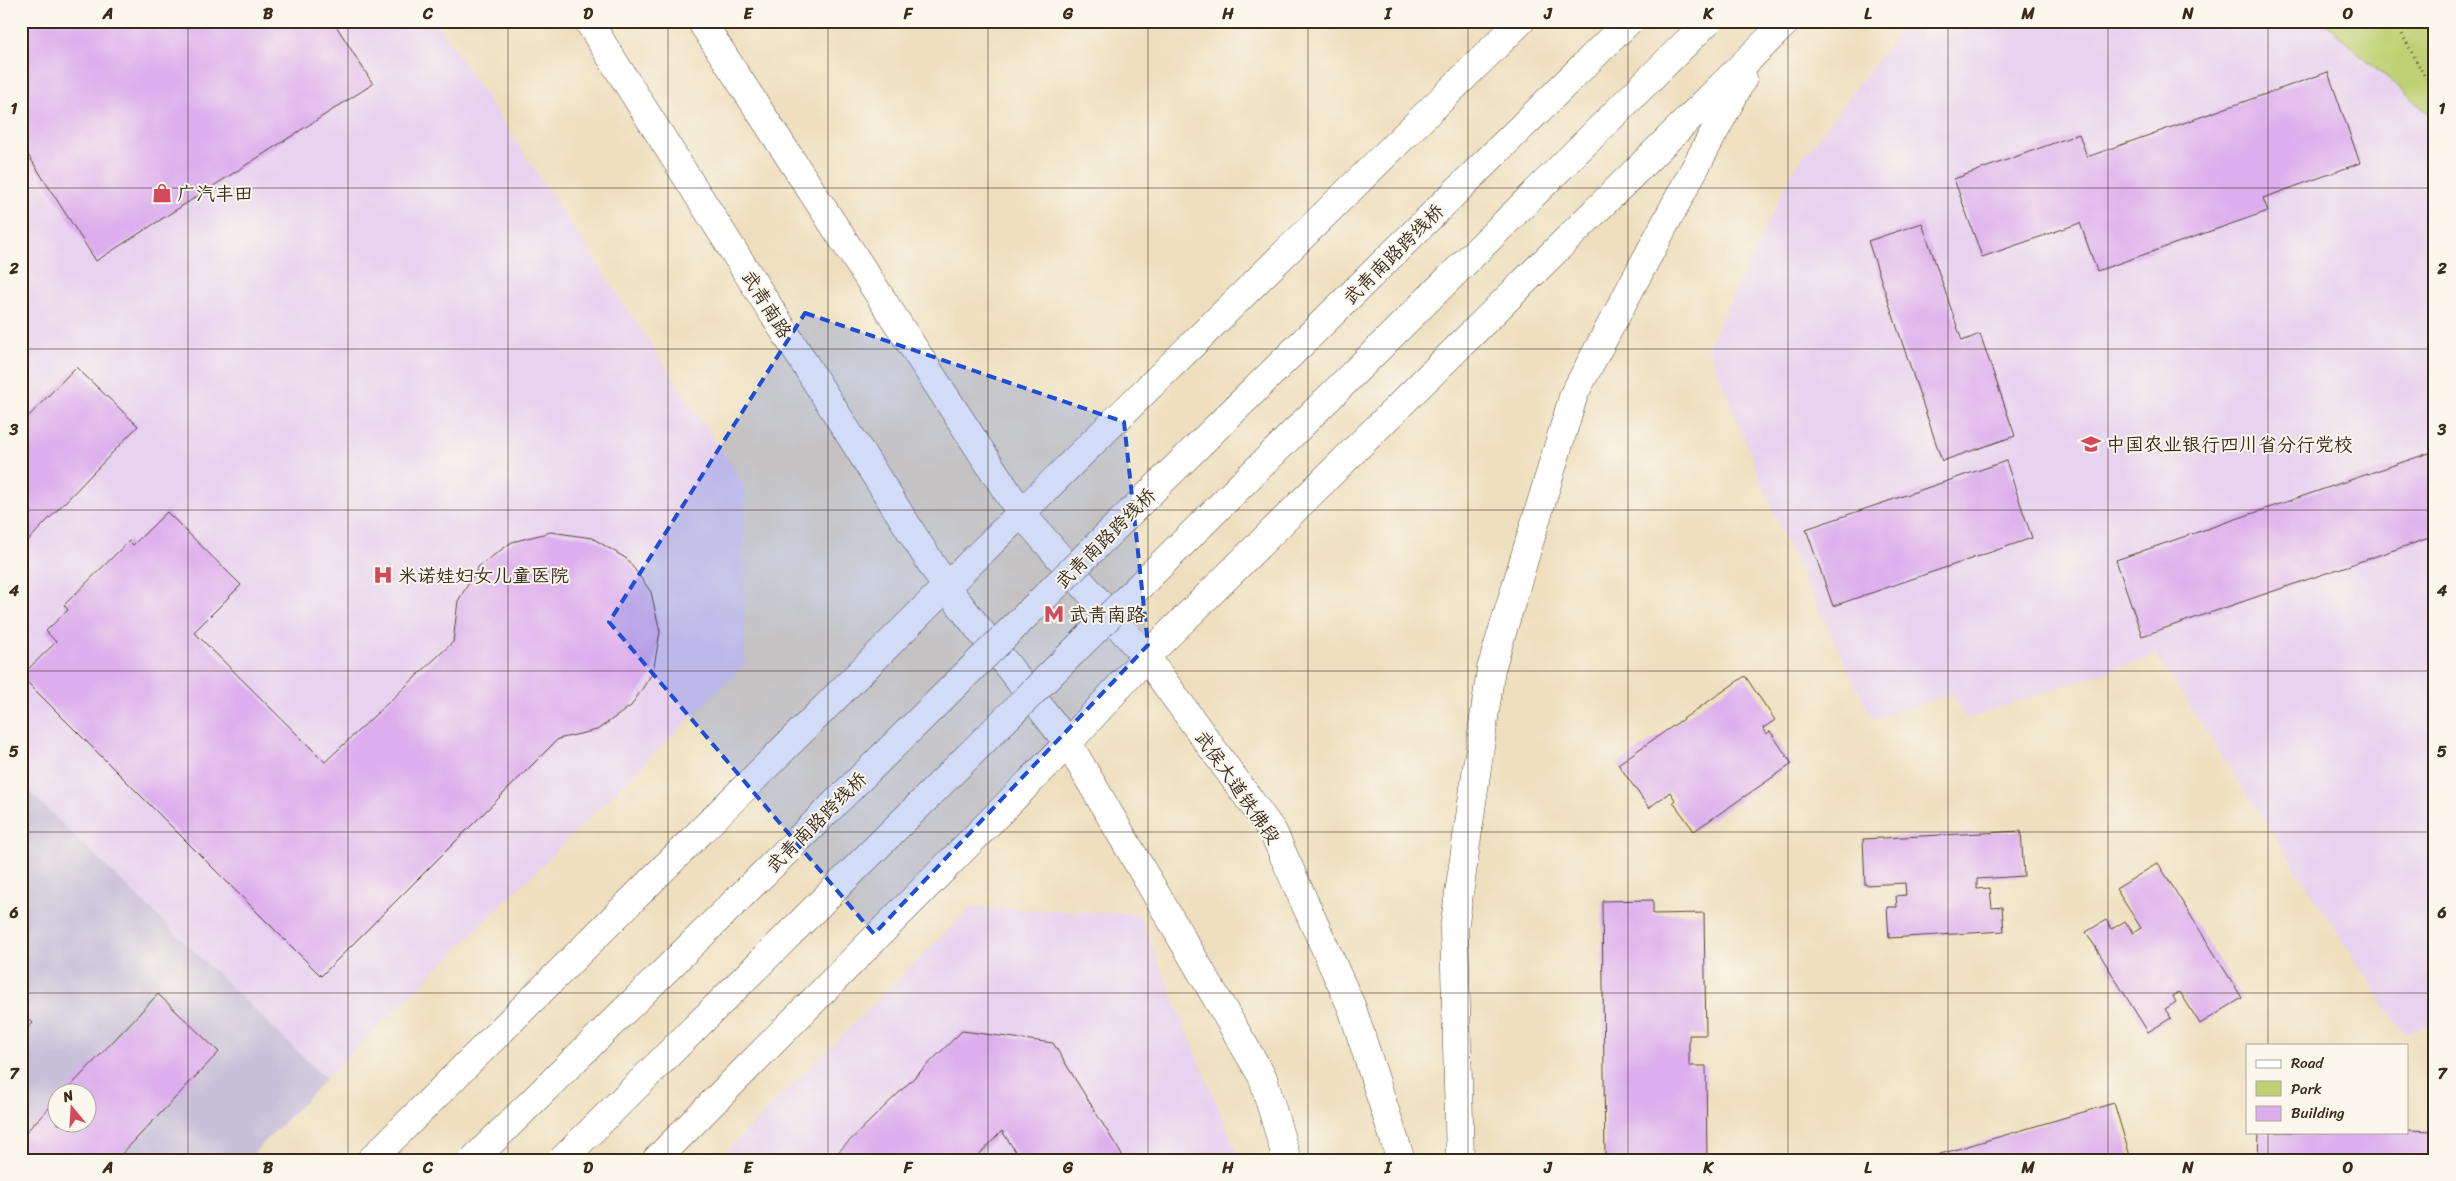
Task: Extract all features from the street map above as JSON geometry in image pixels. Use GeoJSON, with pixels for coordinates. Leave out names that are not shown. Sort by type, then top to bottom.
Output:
{"type":"FeatureCollection","features":[{"type":"Feature","properties":{"kind":"main road","name":"武青南路"},"geometry":{"type":"LineString","coordinates":[[588,21],[946,587]]}},
{"type":"Feature","properties":{"kind":"main road"},"geometry":{"type":"LineString","coordinates":[[701,21],[1021,513]]}},
{"type":"Feature","properties":{"kind":"main road"},"geometry":{"type":"LineString","coordinates":[[370,1160],[946,587],[1520,21]]}},
{"type":"Feature","properties":{"kind":"main road","name":"武青南路跨线桥"},"geometry":{"type":"LineString","coordinates":[[473,1160],[1629,21]]}},
{"type":"Feature","properties":{"kind":"main road"},"geometry":{"type":"LineString","coordinates":[[562,1160],[1708,21]]}},
{"type":"Feature","properties":{"kind":"main road"},"geometry":{"type":"LineString","coordinates":[[656,1160],[1068,743],[1146,657],[1787,21]]}},
{"type":"Feature","properties":{"kind":"main road"},"geometry":{"type":"LineString","coordinates":[[1460,1160],[1454,929],[1492,669],[1574,394],[1756,53]]}},
{"type":"Feature","properties":{"kind":"main road","name":"武侯大道铁佛段"},"geometry":{"type":"LineString","coordinates":[[1021,513],[1146,657],[1273,832],[1352,1008],[1400,1160]]}},
{"type":"Feature","properties":{"kind":"main road"},"geometry":{"type":"LineString","coordinates":[[946,587],[1068,743],[1263,1078],[1287,1160]]}},
{"type":"Feature","properties":{"kind":"path"},"geometry":{"type":"LineString","coordinates":[[2394,21],[2424,75],[2435,86]]}},
{"type":"Feature","properties":{"kind":"highlighted area"},"geometry":{"type":"Polygon","coordinates":[[[805,313],[1124,422],[1148,645],[874,934],[609,622],[805,313]]]}},
{"type":"Feature","properties":{"kind":"shaded area","name":"米诺娃妇女儿童医院"},"geometry":{"type":"Polygon","coordinates":[[[21,21],[436,21],[745,486],[745,664],[326,1079],[21,784],[21,21]]]}},
{"type":"Feature","properties":{"kind":"shaded area","name":"中国农业银行四川省分行党校"},"geometry":{"type":"Polygon","coordinates":[[[1907,21],[2322,21],[2435,119],[2435,1024],[2404,1034],[2156,655],[1966,719],[1952,694],[1873,720],[1785,540],[1708,347],[1793,171],[1907,21]]]}},
{"type":"Feature","properties":{"kind":"shaded area"},"geometry":{"type":"Polygon","coordinates":[[[21,784],[326,1079],[247,1160],[21,1160],[21,784]]]}},
{"type":"Feature","properties":{"kind":"shaded area"},"geometry":{"type":"Polygon","coordinates":[[[971,907],[1139,914],[1240,1160],[717,1160],[971,907]]]}},
{"type":"Feature","properties":{"kind":"green space"},"geometry":{"type":"Polygon","coordinates":[[[2322,21],[2435,21],[2435,119],[2322,21]]]}},
{"type":"Feature","properties":{"kind":"building","name":"广汽丰田"},"geometry":{"type":"Polygon","coordinates":[[[21,21],[333,21],[373,84],[96,261],[21,144],[21,21]]]}},
{"type":"Feature","properties":{"kind":"building"},"geometry":{"type":"Polygon","coordinates":[[[2328,72],[2360,163],[2263,198],[2268,211],[2097,271],[2080,223],[1982,257],[1954,179],[2079,134],[2087,157],[2328,72]]]}},
{"type":"Feature","properties":{"kind":"building"},"geometry":{"type":"Polygon","coordinates":[[[1922,223],[1962,341],[1980,334],[2015,436],[1942,461],[1868,241],[1922,223]]]}},
{"type":"Feature","properties":{"kind":"building"},"geometry":{"type":"Polygon","coordinates":[[[76,367],[138,426],[21,548],[21,424],[76,367]]]}},
{"type":"Feature","properties":{"kind":"building"},"geometry":{"type":"Polygon","coordinates":[[[2435,451],[2435,536],[2142,636],[2116,560],[2435,451]]]}},
{"type":"Feature","properties":{"kind":"building"},"geometry":{"type":"Polygon","coordinates":[[[2006,461],[2032,538],[1833,606],[1806,529],[2006,461]]]}},
{"type":"Feature","properties":{"kind":"building"},"geometry":{"type":"Polygon","coordinates":[[[167,512],[241,585],[194,632],[325,762],[453,642],[458,601],[479,566],[512,542],[551,532],[592,538],[627,559],[651,592],[660,632],[653,672],[631,706],[597,730],[558,739],[321,976],[21,676],[56,642],[46,631],[68,610],[64,605],[129,541],[133,545],[167,512]]]}},
{"type":"Feature","properties":{"kind":"building"},"geometry":{"type":"Polygon","coordinates":[[[1745,676],[1775,720],[1763,728],[1767,734],[1770,731],[1792,764],[1694,831],[1673,802],[1675,800],[1670,792],[1649,808],[1618,764],[1745,676]]]}},
{"type":"Feature","properties":{"kind":"building"},"geometry":{"type":"Polygon","coordinates":[[[2021,831],[2024,876],[1977,879],[1977,889],[1990,888],[1992,908],[2002,907],[2004,931],[1889,938],[1887,907],[1897,907],[1896,896],[1906,895],[1905,883],[1865,885],[1863,839],[2021,831]]]}},
{"type":"Feature","properties":{"kind":"building"},"geometry":{"type":"Polygon","coordinates":[[[2158,863],[2242,998],[2200,1024],[2180,992],[2173,996],[2176,1002],[2165,1009],[2171,1018],[2148,1032],[2086,932],[2106,920],[2112,929],[2125,921],[2133,933],[2141,928],[2116,889],[2158,863]]]}},
{"type":"Feature","properties":{"kind":"building"},"geometry":{"type":"Polygon","coordinates":[[[1653,900],[1653,914],[1704,913],[1706,1035],[1689,1035],[1689,1066],[1706,1066],[1707,1160],[1605,1160],[1602,901],[1653,900]]]}},
{"type":"Feature","properties":{"kind":"building"},"geometry":{"type":"Polygon","coordinates":[[[158,994],[219,1052],[116,1160],[21,1160],[21,1137],[48,1109],[48,1134],[98,1134],[98,1084],[72,1084],[158,994]]]}},
{"type":"Feature","properties":{"kind":"building"},"geometry":{"type":"Polygon","coordinates":[[[21,1012],[33,1023],[21,1034],[21,1012]]]}},
{"type":"Feature","properties":{"kind":"building"},"geometry":{"type":"Polygon","coordinates":[[[962,1031],[1053,1043],[1125,1160],[1021,1160],[1002,1131],[974,1160],[830,1160],[962,1031]]]}},
{"type":"Feature","properties":{"kind":"building"},"geometry":{"type":"Polygon","coordinates":[[[2114,1103],[2130,1156],[2124,1158],[2124,1160],[1920,1160],[2114,1103]]]}},
{"type":"Feature","properties":{"kind":"building"},"geometry":{"type":"Polygon","coordinates":[[[2408,1130],[2435,1131],[2435,1160],[2258,1160],[2259,1134],[2408,1134],[2408,1130]]]}},
{"type":"Feature","properties":{"kind":"place","name":"广汽丰田"},"geometry":{"type":"Point","coordinates":[162,193]}},
{"type":"Feature","properties":{"kind":"place","name":"中国农业银行四川省分行党校"},"geometry":{"type":"Point","coordinates":[2091,444]}},
{"type":"Feature","properties":{"kind":"place","name":"米诺娃妇女儿童医院"},"geometry":{"type":"Point","coordinates":[383,575]}},
{"type":"Feature","properties":{"kind":"place","name":"武青南路"},"geometry":{"type":"Point","coordinates":[1054,614]}}]}
